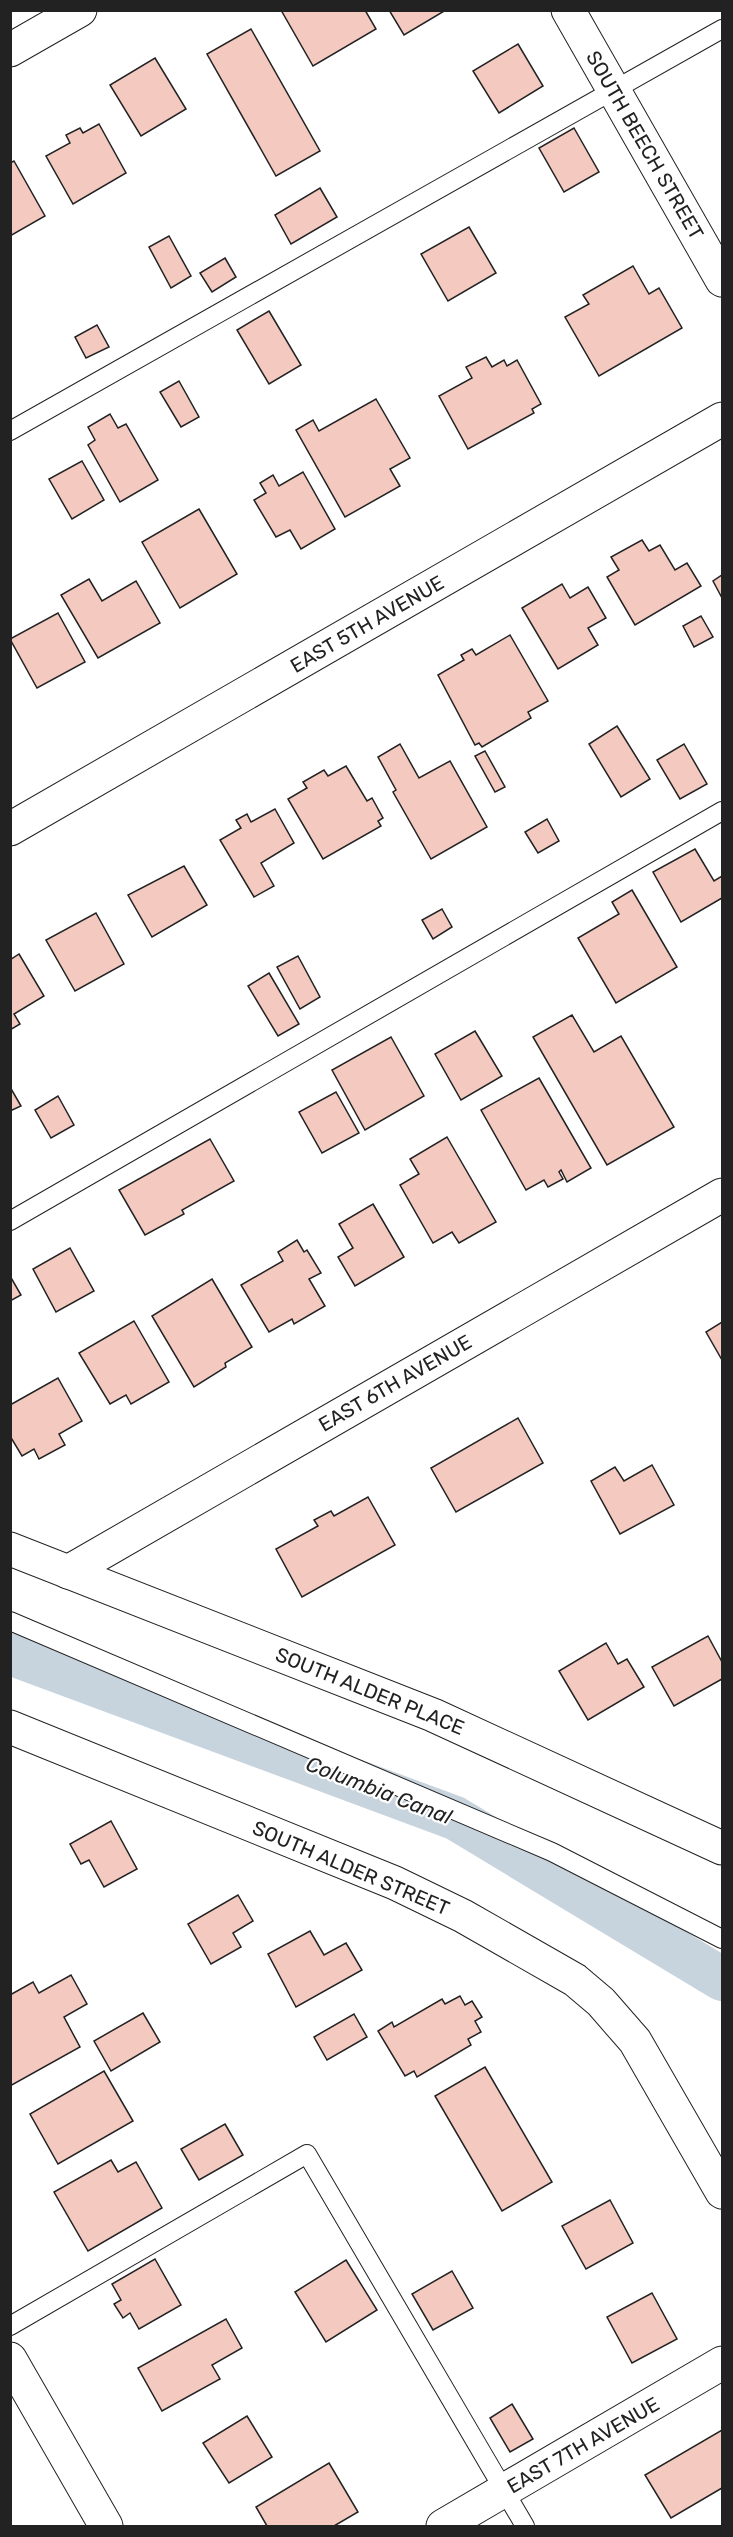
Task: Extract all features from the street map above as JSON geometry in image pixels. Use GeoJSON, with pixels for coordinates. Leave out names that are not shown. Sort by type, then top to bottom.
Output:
{"type":"FeatureCollection","features":[{"type":"Feature","properties":{"kind":"street"},"geometry":{"type":"LineString","coordinates":[[10,50],[80,10]]}},
{"type":"Feature","properties":{"kind":"street","name":"SOUTH BEECH STREET"},"geometry":{"type":"LineString","coordinates":[[568,10],[723,280]]}},
{"type":"Feature","properties":{"kind":"street","name":"EAST 5TH AVENUE"},"geometry":{"type":"LineString","coordinates":[[10,829],[723,419]]}},
{"type":"Feature","properties":{"kind":"street","name":"EAST 6TH AVENUE"},"geometry":{"type":"LineString","coordinates":[[68,1572],[723,1195]]}},
{"type":"Feature","properties":{"kind":"street","name":"SOUTH ALDER PLACE"},"geometry":{"type":"LineString","coordinates":[[10,1550],[433,1715],[723,1848]]}},
{"type":"Feature","properties":{"kind":"street","name":"SOUTH ALDER STREET"},"geometry":{"type":"LineString","coordinates":[[10,1727],[395,1883],[481,1926],[575,1980],[601,2002],[635,2041],[723,2192]]}},
{"type":"Feature","properties":{"kind":"street"},"geometry":{"type":"LineString","coordinates":[[10,2359],[106,2526]]}},
{"type":"Feature","properties":{"kind":"street","name":"EAST 7TH AVENUE"},"geometry":{"type":"LineString","coordinates":[[443,2526],[723,2363]]}},
{"type":"Feature","properties":{"kind":"lane"},"geometry":{"type":"LineString","coordinates":[[10,431],[723,29]]}},
{"type":"Feature","properties":{"kind":"lane"},"geometry":{"type":"LineString","coordinates":[[10,1221],[723,811]]}},
{"type":"Feature","properties":{"kind":"lane"},"geometry":{"type":"LineString","coordinates":[[10,1621],[552,1852],[723,1939]]}},
{"type":"Feature","properties":{"kind":"lane"},"geometry":{"type":"LineString","coordinates":[[10,2326],[307,2154],[525,2526]]}},
{"type":"Feature","properties":{"kind":"building"},"geometry":{"type":"Polygon","coordinates":[[[281,10],[365,10],[376,29],[313,66],[281,10]]]}},
{"type":"Feature","properties":{"kind":"building"},"geometry":{"type":"Polygon","coordinates":[[[389,10],[446,10],[404,35],[389,10]]]}},
{"type":"Feature","properties":{"kind":"building"},"geometry":{"type":"Polygon","coordinates":[[[251,29],[320,151],[276,176],[207,54],[251,29]]]}},
{"type":"Feature","properties":{"kind":"building"},"geometry":{"type":"Polygon","coordinates":[[[518,44],[543,86],[499,113],[473,71],[518,44]]]}},
{"type":"Feature","properties":{"kind":"building"},"geometry":{"type":"Polygon","coordinates":[[[155,58],[186,109],[141,136],[110,85],[155,58]]]}},
{"type":"Feature","properties":{"kind":"building"},"geometry":{"type":"Polygon","coordinates":[[[99,124],[126,173],[73,204],[46,156],[70,143],[66,135],[80,128],[83,133],[99,124]]]}},
{"type":"Feature","properties":{"kind":"building"},"geometry":{"type":"Polygon","coordinates":[[[574,128],[599,172],[564,192],[539,148],[574,128]]]}},
{"type":"Feature","properties":{"kind":"building"},"geometry":{"type":"Polygon","coordinates":[[[14,161],[45,216],[10,236],[10,163],[14,161]]]}},
{"type":"Feature","properties":{"kind":"building"},"geometry":{"type":"Polygon","coordinates":[[[320,188],[337,217],[291,244],[275,215],[320,188]]]}},
{"type":"Feature","properties":{"kind":"building"},"geometry":{"type":"Polygon","coordinates":[[[469,227],[496,273],[448,301],[421,254],[469,227]]]}},
{"type":"Feature","properties":{"kind":"building"},"geometry":{"type":"Polygon","coordinates":[[[169,236],[191,276],[171,288],[149,247],[169,236]]]}},
{"type":"Feature","properties":{"kind":"building"},"geometry":{"type":"Polygon","coordinates":[[[225,258],[236,277],[212,292],[200,273],[225,258]]]}},
{"type":"Feature","properties":{"kind":"building"},"geometry":{"type":"Polygon","coordinates":[[[633,266],[649,294],[659,288],[682,328],[599,376],[565,317],[589,304],[583,295],[633,266]]]}},
{"type":"Feature","properties":{"kind":"building"},"geometry":{"type":"Polygon","coordinates":[[[269,311],[301,365],[269,384],[237,330],[269,311]]]}},
{"type":"Feature","properties":{"kind":"building"},"geometry":{"type":"Polygon","coordinates":[[[97,325],[109,347],[86,358],[75,337],[97,325]]]}},
{"type":"Feature","properties":{"kind":"building"},"geometry":{"type":"Polygon","coordinates":[[[486,357],[492,367],[504,360],[507,366],[517,360],[541,404],[532,409],[534,413],[468,449],[439,396],[472,378],[466,367],[486,357]]]}},
{"type":"Feature","properties":{"kind":"building"},"geometry":{"type":"Polygon","coordinates":[[[179,381],[199,417],[181,427],[160,392],[179,381]]]}},
{"type":"Feature","properties":{"kind":"building"},"geometry":{"type":"Polygon","coordinates":[[[376,399],[410,458],[390,469],[400,486],[345,517],[296,430],[313,420],[319,431],[376,399]]]}},
{"type":"Feature","properties":{"kind":"building"},"geometry":{"type":"Polygon","coordinates":[[[110,414],[118,428],[126,424],[158,480],[120,502],[88,445],[95,440],[88,427],[110,414]]]}},
{"type":"Feature","properties":{"kind":"building"},"geometry":{"type":"Polygon","coordinates":[[[82,461],[104,500],[72,519],[49,479],[82,461]]]}},
{"type":"Feature","properties":{"kind":"building"},"geometry":{"type":"Polygon","coordinates":[[[303,472],[335,529],[301,549],[290,530],[276,537],[254,500],[266,493],[260,483],[273,475],[279,486],[303,472]]]}},
{"type":"Feature","properties":{"kind":"building"},"geometry":{"type":"Polygon","coordinates":[[[199,509],[237,574],[180,608],[142,542],[199,509]]]}},
{"type":"Feature","properties":{"kind":"building"},"geometry":{"type":"Polygon","coordinates":[[[642,540],[649,551],[660,545],[675,570],[687,563],[701,586],[635,625],[607,577],[619,570],[611,557],[642,540]]]}},
{"type":"Feature","properties":{"kind":"building"},"geometry":{"type":"Polygon","coordinates":[[[722,575],[722,598],[713,581],[722,575]]]}},
{"type":"Feature","properties":{"kind":"building"},"geometry":{"type":"Polygon","coordinates":[[[89,579],[102,601],[136,581],[160,623],[98,658],[61,595],[89,579]]]}},
{"type":"Feature","properties":{"kind":"building"},"geometry":{"type":"Polygon","coordinates":[[[562,584],[570,598],[588,587],[606,618],[588,628],[598,645],[558,669],[522,608],[562,584]]]}},
{"type":"Feature","properties":{"kind":"building"},"geometry":{"type":"Polygon","coordinates":[[[58,613],[85,662],[37,688],[10,639],[58,613]]]}},
{"type":"Feature","properties":{"kind":"building"},"geometry":{"type":"Polygon","coordinates":[[[701,616],[713,637],[694,647],[683,626],[701,616]]]}},
{"type":"Feature","properties":{"kind":"building"},"geometry":{"type":"Polygon","coordinates":[[[510,635],[548,701],[528,712],[531,718],[482,747],[479,743],[475,745],[438,675],[464,660],[461,655],[472,649],[476,655],[510,635]]]}},
{"type":"Feature","properties":{"kind":"building"},"geometry":{"type":"Polygon","coordinates":[[[617,726],[650,779],[621,797],[589,744],[617,726]]]}},
{"type":"Feature","properties":{"kind":"building"},"geometry":{"type":"Polygon","coordinates":[[[400,744],[419,778],[450,761],[487,827],[431,859],[393,792],[396,790],[378,757],[400,744]]]}},
{"type":"Feature","properties":{"kind":"building"},"geometry":{"type":"Polygon","coordinates":[[[684,744],[707,784],[680,799],[657,760],[684,744]]]}},
{"type":"Feature","properties":{"kind":"building"},"geometry":{"type":"Polygon","coordinates":[[[485,751],[505,787],[495,792],[475,756],[485,751]]]}},
{"type":"Feature","properties":{"kind":"building"},"geometry":{"type":"Polygon","coordinates":[[[346,766],[367,801],[372,798],[383,818],[378,821],[381,826],[323,859],[288,799],[307,788],[303,782],[324,770],[328,776],[346,766]]]}},
{"type":"Feature","properties":{"kind":"building"},"geometry":{"type":"Polygon","coordinates":[[[275,809],[294,843],[261,863],[274,886],[254,897],[220,840],[241,828],[236,820],[247,814],[251,822],[275,809]]]}},
{"type":"Feature","properties":{"kind":"building"},"geometry":{"type":"Polygon","coordinates":[[[547,819],[559,841],[538,853],[525,832],[547,819]]]}},
{"type":"Feature","properties":{"kind":"building"},"geometry":{"type":"Polygon","coordinates":[[[695,849],[714,881],[722,876],[722,898],[681,922],[653,872],[695,849]]]}},
{"type":"Feature","properties":{"kind":"building"},"geometry":{"type":"Polygon","coordinates":[[[184,866],[207,905],[152,937],[128,895],[184,866]]]}},
{"type":"Feature","properties":{"kind":"building"},"geometry":{"type":"Polygon","coordinates":[[[632,890],[677,967],[616,1003],[578,938],[619,914],[612,902],[632,890]]]}},
{"type":"Feature","properties":{"kind":"building"},"geometry":{"type":"Polygon","coordinates":[[[442,909],[452,927],[433,939],[422,920],[442,909]]]}},
{"type":"Feature","properties":{"kind":"building"},"geometry":{"type":"Polygon","coordinates":[[[96,913],[124,964],[75,991],[46,940],[96,913]]]}},
{"type":"Feature","properties":{"kind":"building"},"geometry":{"type":"Polygon","coordinates":[[[19,954],[44,996],[14,1014],[20,1024],[10,1030],[10,960],[19,954]]]}},
{"type":"Feature","properties":{"kind":"building"},"geometry":{"type":"Polygon","coordinates":[[[298,956],[320,997],[300,1009],[277,967],[298,956]]]}},
{"type":"Feature","properties":{"kind":"building"},"geometry":{"type":"Polygon","coordinates":[[[269,973],[299,1024],[278,1036],[248,986],[269,973]]]}},
{"type":"Feature","properties":{"kind":"building"},"geometry":{"type":"Polygon","coordinates":[[[572,1015],[594,1052],[621,1036],[674,1127],[607,1165],[533,1037],[572,1015]]]}},
{"type":"Feature","properties":{"kind":"building"},"geometry":{"type":"Polygon","coordinates":[[[475,1031],[502,1076],[461,1100],[435,1054],[475,1031]]]}},
{"type":"Feature","properties":{"kind":"building"},"geometry":{"type":"Polygon","coordinates":[[[391,1037],[424,1096],[365,1130],[332,1070],[391,1037]]]}},
{"type":"Feature","properties":{"kind":"building"},"geometry":{"type":"Polygon","coordinates":[[[539,1078],[591,1168],[567,1182],[561,1170],[559,1172],[563,1179],[548,1187],[544,1180],[526,1190],[481,1110],[539,1078]]]}},
{"type":"Feature","properties":{"kind":"building"},"geometry":{"type":"Polygon","coordinates":[[[10,1087],[21,1106],[10,1111],[10,1087]]]}},
{"type":"Feature","properties":{"kind":"building"},"geometry":{"type":"Polygon","coordinates":[[[336,1092],[359,1133],[322,1153],[299,1112],[336,1092]]]}},
{"type":"Feature","properties":{"kind":"building"},"geometry":{"type":"Polygon","coordinates":[[[58,1096],[74,1125],[51,1138],[35,1110],[58,1096]]]}},
{"type":"Feature","properties":{"kind":"building"},"geometry":{"type":"Polygon","coordinates":[[[447,1137],[496,1222],[459,1243],[452,1232],[433,1243],[400,1185],[419,1174],[410,1159],[447,1137]]]}},
{"type":"Feature","properties":{"kind":"building"},"geometry":{"type":"Polygon","coordinates":[[[210,1139],[234,1181],[182,1210],[184,1214],[145,1235],[119,1190],[210,1139]]]}},
{"type":"Feature","properties":{"kind":"building"},"geometry":{"type":"Polygon","coordinates":[[[373,1204],[404,1257],[355,1286],[338,1257],[353,1248],[339,1224],[373,1204]]]}},
{"type":"Feature","properties":{"kind":"building"},"geometry":{"type":"Polygon","coordinates":[[[297,1240],[304,1252],[307,1250],[321,1273],[309,1279],[325,1306],[294,1324],[292,1319],[269,1332],[241,1285],[283,1261],[278,1252],[297,1240]]]}},
{"type":"Feature","properties":{"kind":"building"},"geometry":{"type":"Polygon","coordinates":[[[70,1248],[94,1291],[56,1312],[33,1269],[70,1248]]]}},
{"type":"Feature","properties":{"kind":"building"},"geometry":{"type":"Polygon","coordinates":[[[10,1276],[21,1295],[10,1301],[10,1276]]]}},
{"type":"Feature","properties":{"kind":"building"},"geometry":{"type":"Polygon","coordinates":[[[212,1279],[252,1347],[225,1363],[226,1367],[194,1387],[152,1316],[212,1279]]]}},
{"type":"Feature","properties":{"kind":"building"},"geometry":{"type":"Polygon","coordinates":[[[134,1321],[169,1382],[131,1404],[126,1395],[110,1404],[79,1353],[134,1321]]]}},
{"type":"Feature","properties":{"kind":"building"},"geometry":{"type":"Polygon","coordinates":[[[722,1322],[722,1360],[706,1332],[722,1322]]]}},
{"type":"Feature","properties":{"kind":"building"},"geometry":{"type":"Polygon","coordinates":[[[58,1378],[82,1421],[59,1434],[65,1445],[39,1459],[34,1449],[22,1456],[10,1436],[10,1405],[58,1378]]]}},
{"type":"Feature","properties":{"kind":"building"},"geometry":{"type":"Polygon","coordinates":[[[518,1418],[543,1463],[456,1512],[431,1468],[518,1418]]]}},
{"type":"Feature","properties":{"kind":"building"},"geometry":{"type":"Polygon","coordinates":[[[652,1465],[674,1505],[620,1534],[591,1481],[615,1467],[624,1481],[652,1465]]]}},
{"type":"Feature","properties":{"kind":"building"},"geometry":{"type":"Polygon","coordinates":[[[368,1497],[395,1545],[302,1597],[276,1549],[318,1526],[314,1520],[331,1511],[334,1516],[368,1497]]]}},
{"type":"Feature","properties":{"kind":"building"},"geometry":{"type":"Polygon","coordinates":[[[708,1636],[722,1662],[722,1679],[674,1706],[652,1667],[708,1636]]]}},
{"type":"Feature","properties":{"kind":"building"},"geometry":{"type":"Polygon","coordinates":[[[606,1643],[618,1664],[627,1659],[644,1687],[588,1720],[559,1671],[606,1643]]]}},
{"type":"Feature","properties":{"kind":"building"},"geometry":{"type":"Polygon","coordinates":[[[111,1821],[137,1869],[104,1887],[89,1860],[81,1864],[70,1844],[111,1821]]]}},
{"type":"Feature","properties":{"kind":"building"},"geometry":{"type":"Polygon","coordinates":[[[238,1895],[253,1921],[233,1933],[241,1947],[211,1964],[188,1924],[238,1895]]]}},
{"type":"Feature","properties":{"kind":"building"},"geometry":{"type":"Polygon","coordinates":[[[310,1931],[324,1955],[346,1943],[362,1970],[296,2007],[268,1954],[310,1931]]]}},
{"type":"Feature","properties":{"kind":"building"},"geometry":{"type":"Polygon","coordinates":[[[71,1975],[87,2004],[64,2017],[80,2047],[10,2086],[10,1995],[33,1982],[39,1993],[71,1975]]]}},
{"type":"Feature","properties":{"kind":"building"},"geometry":{"type":"Polygon","coordinates":[[[460,1996],[465,2005],[472,2001],[482,2017],[475,2021],[481,2032],[468,2039],[471,2045],[417,2077],[414,2071],[405,2076],[378,2031],[392,2022],[394,2027],[442,1999],[445,2004],[460,1996]]]}},
{"type":"Feature","properties":{"kind":"building"},"geometry":{"type":"Polygon","coordinates":[[[143,2013],[160,2042],[111,2071],[94,2041],[143,2013]]]}},
{"type":"Feature","properties":{"kind":"building"},"geometry":{"type":"Polygon","coordinates":[[[354,2014],[367,2037],[327,2060],[314,2037],[354,2014]]]}},
{"type":"Feature","properties":{"kind":"building"},"geometry":{"type":"Polygon","coordinates":[[[485,2067],[552,2182],[502,2211],[435,2096],[485,2067]]]}},
{"type":"Feature","properties":{"kind":"building"},"geometry":{"type":"Polygon","coordinates":[[[104,2071],[133,2121],[58,2164],[30,2114],[104,2071]]]}},
{"type":"Feature","properties":{"kind":"building"},"geometry":{"type":"Polygon","coordinates":[[[225,2124],[243,2155],[199,2180],[181,2149],[225,2124]]]}},
{"type":"Feature","properties":{"kind":"building"},"geometry":{"type":"Polygon","coordinates":[[[111,2160],[118,2172],[136,2162],[162,2208],[88,2251],[54,2192],[111,2160]]]}},
{"type":"Feature","properties":{"kind":"building"},"geometry":{"type":"Polygon","coordinates":[[[610,2200],[633,2243],[586,2269],[562,2226],[610,2200]]]}},
{"type":"Feature","properties":{"kind":"building"},"geometry":{"type":"Polygon","coordinates":[[[155,2259],[181,2305],[139,2329],[130,2313],[123,2318],[114,2304],[121,2300],[112,2284],[155,2259]]]}},
{"type":"Feature","properties":{"kind":"building"},"geometry":{"type":"Polygon","coordinates":[[[346,2260],[377,2310],[326,2342],[295,2292],[346,2260]]]}},
{"type":"Feature","properties":{"kind":"building"},"geometry":{"type":"Polygon","coordinates":[[[452,2271],[473,2308],[433,2330],[412,2294],[452,2271]]]}},
{"type":"Feature","properties":{"kind":"building"},"geometry":{"type":"Polygon","coordinates":[[[652,2293],[677,2339],[632,2363],[607,2317],[652,2293]]]}},
{"type":"Feature","properties":{"kind":"building"},"geometry":{"type":"Polygon","coordinates":[[[226,2319],[242,2348],[212,2365],[220,2379],[162,2411],[138,2368],[226,2319]]]}},
{"type":"Feature","properties":{"kind":"building"},"geometry":{"type":"Polygon","coordinates":[[[512,2404],[533,2439],[510,2452],[490,2418],[512,2404]]]}},
{"type":"Feature","properties":{"kind":"building"},"geometry":{"type":"Polygon","coordinates":[[[247,2416],[272,2457],[229,2483],[203,2443],[247,2416]]]}},
{"type":"Feature","properties":{"kind":"building"},"geometry":{"type":"Polygon","coordinates":[[[722,2430],[722,2488],[671,2518],[645,2475],[722,2430]]]}},
{"type":"Feature","properties":{"kind":"building"},"geometry":{"type":"Polygon","coordinates":[[[329,2463],[358,2512],[334,2526],[267,2526],[256,2507],[329,2463]]]}},
{"type":"Feature","properties":{"kind":"waterway","name":"Columbia Canal"},"geometry":{"type":"LineString","coordinates":[[10,1653],[455,1818],[722,1979]]}}]}
